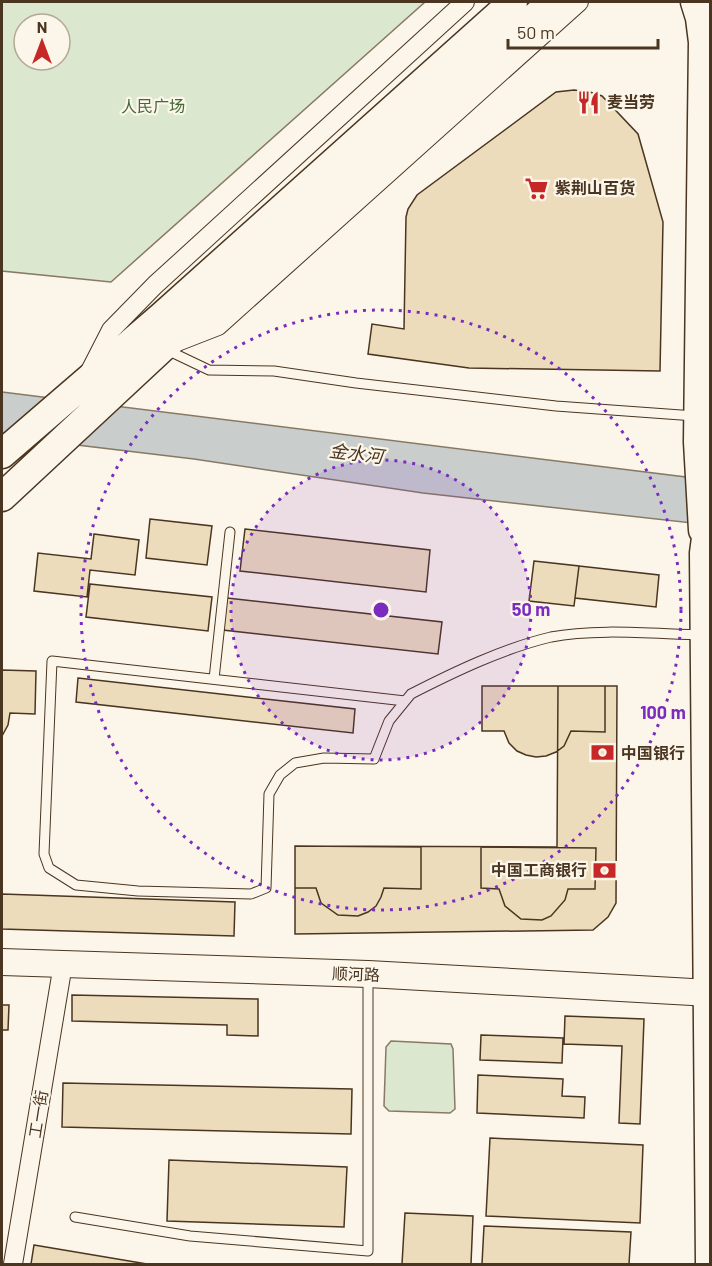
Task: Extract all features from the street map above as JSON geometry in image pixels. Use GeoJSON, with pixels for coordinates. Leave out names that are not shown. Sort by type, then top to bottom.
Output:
{"type":"FeatureCollection","features":[{"type":"Feature","properties":{"kind":"main road"},"geometry":{"type":"LineString","coordinates":[[2,454],[161,317],[513,2]]}},
{"type":"Feature","properties":{"kind":"main road"},"geometry":{"type":"LineString","coordinates":[[9,490],[162,348],[552,2]]}},
{"type":"Feature","properties":{"kind":"main road"},"geometry":{"type":"LineString","coordinates":[[694,2],[700,18],[703,42],[698,430],[704,553],[711,1264]]}},
{"type":"Feature","properties":{"kind":"main road"},"geometry":{"type":"LineString","coordinates":[[704,553],[711,508]]}},
{"type":"Feature","properties":{"kind":"street"},"geometry":{"type":"LineString","coordinates":[[83,384],[111,330],[155,285],[465,2]]}},
{"type":"Feature","properties":{"kind":"street"},"geometry":{"type":"LineString","coordinates":[[162,348],[218,326],[579,2]]}},
{"type":"Feature","properties":{"kind":"street","name":"顺河路"},"geometry":{"type":"LineString","coordinates":[[2,962],[368,974],[709,993]]}},
{"type":"Feature","properties":{"kind":"street","name":"工一街"},"geometry":{"type":"LineString","coordinates":[[13,1264],[63,964]]}},
{"type":"Feature","properties":{"kind":"lane"},"geometry":{"type":"LineString","coordinates":[[162,348],[209,370],[274,371],[356,383],[556,406],[698,430]]}},
{"type":"Feature","properties":{"kind":"lane"},"geometry":{"type":"LineString","coordinates":[[214,679],[230,532]]}},
{"type":"Feature","properties":{"kind":"lane"},"geometry":{"type":"LineString","coordinates":[[405,701],[52,661],[44,854],[49,868],[76,885],[138,891],[251,894],[266,888],[269,794],[280,775],[295,763],[324,758],[374,759],[389,721],[411,694],[440,679],[510,650],[551,638],[590,634],[705,635]]}},
{"type":"Feature","properties":{"kind":"lane"},"geometry":{"type":"LineString","coordinates":[[75,1217],[190,1236],[368,1251],[368,974]]}},
{"type":"Feature","properties":{"kind":"green space","name":"人民广场"},"geometry":{"type":"Polygon","coordinates":[[[2,2],[425,2],[111,282],[2,271],[2,2]]]}},
{"type":"Feature","properties":{"kind":"green space"},"geometry":{"type":"Polygon","coordinates":[[[391,1041],[451,1044],[455,1109],[450,1113],[389,1111],[384,1106],[386,1047],[391,1041]]]}},
{"type":"Feature","properties":{"kind":"water","name":"金水河"},"geometry":{"type":"Polygon","coordinates":[[[2,392],[710,480],[710,525],[423,493],[194,459],[2,436],[2,392]]]}},
{"type":"Feature","properties":{"kind":"building"},"geometry":{"type":"Polygon","coordinates":[[[574,90],[602,96],[638,134],[663,222],[660,371],[469,368],[368,354],[372,324],[404,329],[406,217],[417,195],[556,92],[574,90]]]}},
{"type":"Feature","properties":{"kind":"building"},"geometry":{"type":"Polygon","coordinates":[[[150,519],[212,526],[207,565],[146,558],[150,519]]]}},
{"type":"Feature","properties":{"kind":"building"},"geometry":{"type":"Polygon","coordinates":[[[245,529],[430,550],[426,592],[240,571],[245,529]]]}},
{"type":"Feature","properties":{"kind":"building"},"geometry":{"type":"Polygon","coordinates":[[[94,534],[139,540],[135,575],[90,570],[87,597],[34,591],[38,553],[91,559],[94,534]]]}},
{"type":"Feature","properties":{"kind":"building"},"geometry":{"type":"Polygon","coordinates":[[[534,561],[579,566],[574,606],[529,601],[534,561]]]}},
{"type":"Feature","properties":{"kind":"building"},"geometry":{"type":"Polygon","coordinates":[[[579,566],[659,575],[656,607],[575,598],[579,566]]]}},
{"type":"Feature","properties":{"kind":"building"},"geometry":{"type":"Polygon","coordinates":[[[90,584],[212,597],[208,631],[86,617],[90,584]]]}},
{"type":"Feature","properties":{"kind":"building"},"geometry":{"type":"Polygon","coordinates":[[[227,598],[442,622],[438,654],[223,630],[227,598]]]}},
{"type":"Feature","properties":{"kind":"building"},"geometry":{"type":"Polygon","coordinates":[[[2,670],[36,671],[35,714],[10,713],[8,725],[2,736],[2,670]]]}},
{"type":"Feature","properties":{"kind":"building"},"geometry":{"type":"Polygon","coordinates":[[[78,678],[355,709],[353,733],[76,702],[78,678]]]}},
{"type":"Feature","properties":{"kind":"building"},"geometry":{"type":"Polygon","coordinates":[[[482,686],[605,686],[605,732],[571,731],[564,746],[556,752],[536,757],[526,755],[517,751],[509,743],[504,731],[482,731],[482,686]]]}},
{"type":"Feature","properties":{"kind":"building"},"geometry":{"type":"Polygon","coordinates":[[[558,686],[617,686],[616,903],[608,917],[593,930],[295,934],[295,846],[557,847],[558,686]]]}},
{"type":"Feature","properties":{"kind":"building"},"geometry":{"type":"Polygon","coordinates":[[[295,846],[421,847],[421,889],[384,888],[376,906],[368,912],[358,916],[338,915],[321,903],[316,888],[295,888],[295,846]]]}},
{"type":"Feature","properties":{"kind":"building"},"geometry":{"type":"Polygon","coordinates":[[[481,847],[596,848],[595,889],[568,889],[565,900],[551,916],[542,920],[521,919],[505,906],[499,889],[481,888],[481,847]]]}},
{"type":"Feature","properties":{"kind":"building"},"geometry":{"type":"Polygon","coordinates":[[[2,894],[235,902],[234,936],[2,929],[2,894]]]}},
{"type":"Feature","properties":{"kind":"building"},"geometry":{"type":"Polygon","coordinates":[[[72,995],[258,999],[258,1036],[227,1035],[227,1025],[72,1021],[72,995]]]}},
{"type":"Feature","properties":{"kind":"building"},"geometry":{"type":"Polygon","coordinates":[[[2,1005],[9,1005],[8,1030],[2,1030],[2,1005]]]}},
{"type":"Feature","properties":{"kind":"building"},"geometry":{"type":"Polygon","coordinates":[[[565,1016],[644,1019],[640,1124],[619,1123],[622,1046],[564,1044],[565,1016]]]}},
{"type":"Feature","properties":{"kind":"building"},"geometry":{"type":"Polygon","coordinates":[[[481,1035],[563,1038],[562,1063],[480,1060],[481,1035]]]}},
{"type":"Feature","properties":{"kind":"building"},"geometry":{"type":"Polygon","coordinates":[[[478,1075],[563,1079],[562,1096],[585,1097],[584,1118],[477,1113],[478,1075]]]}},
{"type":"Feature","properties":{"kind":"building"},"geometry":{"type":"Polygon","coordinates":[[[63,1083],[352,1089],[351,1134],[62,1127],[63,1083]]]}},
{"type":"Feature","properties":{"kind":"building"},"geometry":{"type":"Polygon","coordinates":[[[490,1138],[643,1145],[640,1223],[486,1216],[490,1138]]]}},
{"type":"Feature","properties":{"kind":"building"},"geometry":{"type":"Polygon","coordinates":[[[169,1160],[347,1167],[344,1227],[167,1221],[169,1160]]]}},
{"type":"Feature","properties":{"kind":"building"},"geometry":{"type":"Polygon","coordinates":[[[405,1213],[473,1216],[471,1264],[402,1264],[405,1213]]]}},
{"type":"Feature","properties":{"kind":"building"},"geometry":{"type":"Polygon","coordinates":[[[484,1226],[631,1232],[629,1264],[482,1264],[484,1226]]]}},
{"type":"Feature","properties":{"kind":"building"},"geometry":{"type":"Polygon","coordinates":[[[34,1245],[147,1264],[31,1264],[34,1245]]]}},
{"type":"Feature","properties":{"kind":"place","name":"麦当劳"},"geometry":{"type":"Point","coordinates":[589,102]}},
{"type":"Feature","properties":{"kind":"place","name":"紫荆山百货"},"geometry":{"type":"Point","coordinates":[537,188]}},
{"type":"Feature","properties":{"kind":"place","name":"中国银行"},"geometry":{"type":"Point","coordinates":[603,753]}},
{"type":"Feature","properties":{"kind":"place","name":"中国工商银行"},"geometry":{"type":"Point","coordinates":[605,870]}}]}
